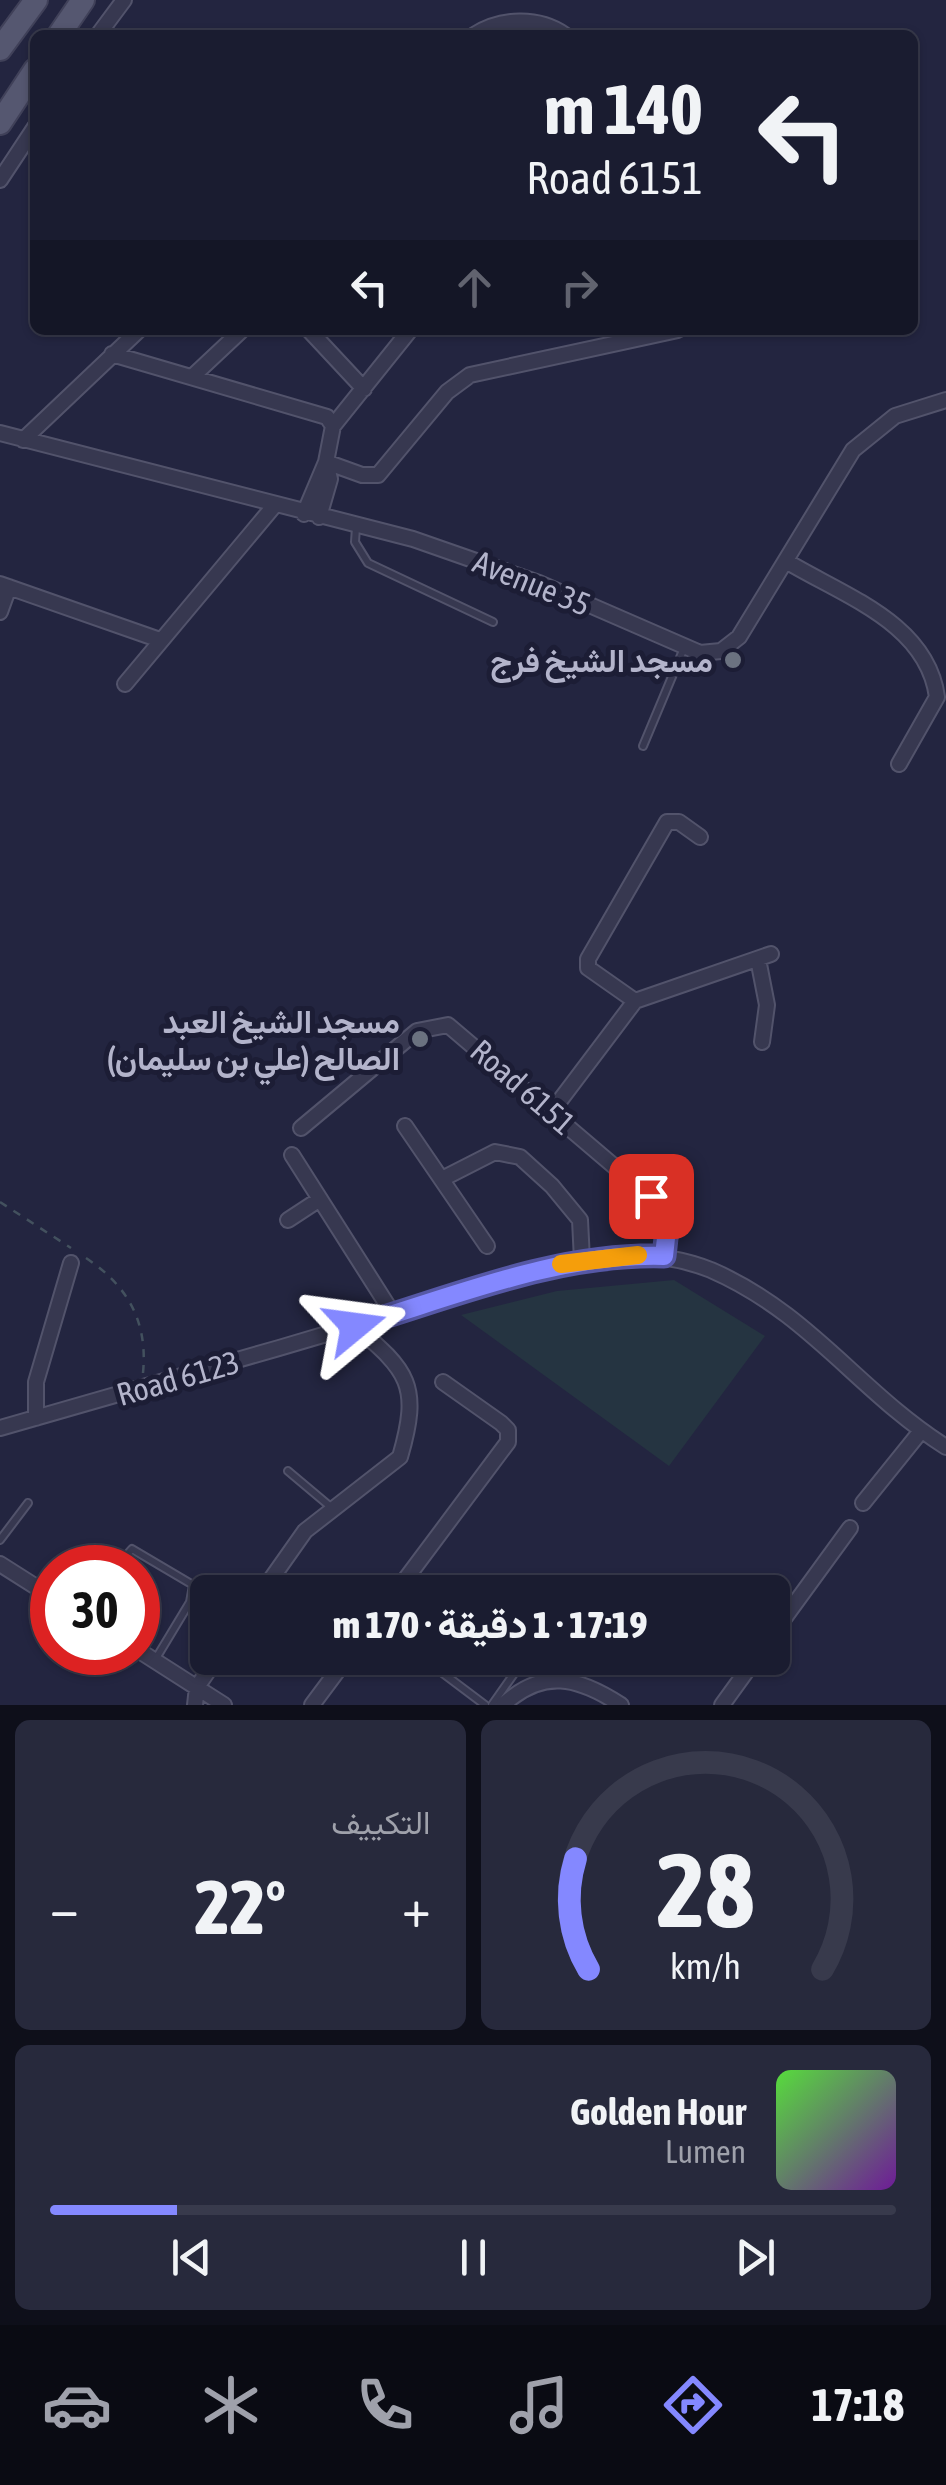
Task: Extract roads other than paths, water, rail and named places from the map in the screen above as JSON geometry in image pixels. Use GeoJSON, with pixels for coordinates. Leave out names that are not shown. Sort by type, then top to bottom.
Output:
{"type":"FeatureCollection","features":[{"type":"Feature","properties":{"kind":"main road"},"geometry":{"type":"LineString","coordinates":[[4,37],[36,0]]}},
{"type":"Feature","properties":{"kind":"main road"},"geometry":{"type":"LineString","coordinates":[[62,30],[83,0]]}},
{"type":"Feature","properties":{"kind":"main road"},"geometry":{"type":"LineString","coordinates":[[0,123],[30,78]]}},
{"type":"Feature","properties":{"kind":"street"},"geometry":{"type":"LineString","coordinates":[[102,30],[124,0]]}},
{"type":"Feature","properties":{"kind":"street"},"geometry":{"type":"LineString","coordinates":[[485,30],[503,22],[528,21],[551,30]]}},
{"type":"Feature","properties":{"kind":"street"},"geometry":{"type":"LineString","coordinates":[[0,180],[30,135]]}},
{"type":"Feature","properties":{"kind":"street"},"geometry":{"type":"LineString","coordinates":[[23,440],[133,335]]}},
{"type":"Feature","properties":{"kind":"street"},"geometry":{"type":"LineString","coordinates":[[193,376],[237,335]]}},
{"type":"Feature","properties":{"kind":"street"},"geometry":{"type":"LineString","coordinates":[[314,335],[364,389]]}},
{"type":"Feature","properties":{"kind":"street"},"geometry":{"type":"LineString","coordinates":[[312,516],[333,426],[406,335]]}},
{"type":"Feature","properties":{"kind":"street"},"geometry":{"type":"LineString","coordinates":[[326,462],[378,475],[446,392],[470,375],[655,335]]}},
{"type":"Feature","properties":{"kind":"street"},"geometry":{"type":"LineString","coordinates":[[112,354],[323,414],[333,426]]}},
{"type":"Feature","properties":{"kind":"street","name":"Avenue 35"},"geometry":{"type":"LineString","coordinates":[[1,437],[356,526],[489,564],[700,654],[721,651],[738,637],[854,450],[895,416],[946,399]]}},
{"type":"Feature","properties":{"kind":"street"},"geometry":{"type":"LineString","coordinates":[[125,684],[274,506]]}},
{"type":"Feature","properties":{"kind":"street"},"geometry":{"type":"LineString","coordinates":[[786,562],[908,634],[924,654],[937,698],[898,764]]}},
{"type":"Feature","properties":{"kind":"street"},"geometry":{"type":"LineString","coordinates":[[0,612],[5,586],[160,640]]}},
{"type":"Feature","properties":{"kind":"street"},"geometry":{"type":"LineString","coordinates":[[635,1000],[588,968],[588,960],[666,822],[679,822],[700,838]]}},
{"type":"Feature","properties":{"kind":"street"},"geometry":{"type":"LineString","coordinates":[[552,1111],[635,1000],[765,956],[767,1006],[762,1042]]}},
{"type":"Feature","properties":{"kind":"street","name":"Road 6151"},"geometry":{"type":"LineString","coordinates":[[301,1128],[416,1031],[437,1024],[458,1031],[662,1207],[670,1235],[664,1256]]}},
{"type":"Feature","properties":{"kind":"street"},"geometry":{"type":"LineString","coordinates":[[405,1126],[487,1246]]}},
{"type":"Feature","properties":{"kind":"street"},"geometry":{"type":"LineString","coordinates":[[442,1179],[495,1152],[520,1157],[552,1186],[580,1220],[582,1260]]}},
{"type":"Feature","properties":{"kind":"street"},"geometry":{"type":"LineString","coordinates":[[292,1155],[393,1314]]}},
{"type":"Feature","properties":{"kind":"street"},"geometry":{"type":"LineString","coordinates":[[288,1220],[320,1199]]}},
{"type":"Feature","properties":{"kind":"street"},"geometry":{"type":"LineString","coordinates":[[664,1256],[753,1290],[795,1318],[920,1431],[946,1447]]}},
{"type":"Feature","properties":{"kind":"street","name":"Road 6123"},"geometry":{"type":"LineString","coordinates":[[0,1428],[582,1260],[664,1256]]}},
{"type":"Feature","properties":{"kind":"street"},"geometry":{"type":"LineString","coordinates":[[36,1418],[36,1382],[71,1263]]}},
{"type":"Feature","properties":{"kind":"street"},"geometry":{"type":"LineString","coordinates":[[274,1575],[305,1531],[400,1457],[410,1394],[400,1364],[355,1326]]}},
{"type":"Feature","properties":{"kind":"street"},"geometry":{"type":"LineString","coordinates":[[409,1575],[508,1442],[508,1430],[501,1423],[443,1382]]}},
{"type":"Feature","properties":{"kind":"street"},"geometry":{"type":"LineString","coordinates":[[864,1502],[920,1431]]}},
{"type":"Feature","properties":{"kind":"street"},"geometry":{"type":"LineString","coordinates":[[790,1610],[850,1528]]}},
{"type":"Feature","properties":{"kind":"street"},"geometry":{"type":"LineString","coordinates":[[0,1564],[30,1583]]}},
{"type":"Feature","properties":{"kind":"street"},"geometry":{"type":"LineString","coordinates":[[160,1664],[224,1705]]}},
{"type":"Feature","properties":{"kind":"street"},"geometry":{"type":"LineString","coordinates":[[194,1705],[197,1687],[205,1675]]}},
{"type":"Feature","properties":{"kind":"street"},"geometry":{"type":"LineString","coordinates":[[312,1705],[335,1675]]}},
{"type":"Feature","properties":{"kind":"street"},"geometry":{"type":"LineString","coordinates":[[722,1705],[744,1675]]}},
{"type":"Feature","properties":{"kind":"street"},"geometry":{"type":"LineString","coordinates":[[504,1705],[544,1678],[561,1678],[621,1705]]}},
{"type":"Feature","properties":{"kind":"lane"},"geometry":{"type":"LineString","coordinates":[[356,526],[355,542],[368,563],[493,622]]}},
{"type":"Feature","properties":{"kind":"lane"},"geometry":{"type":"LineString","coordinates":[[642,746],[684,646]]}},
{"type":"Feature","properties":{"kind":"lane"},"geometry":{"type":"LineString","coordinates":[[288,1471],[332,1508]]}},
{"type":"Feature","properties":{"kind":"lane"},"geometry":{"type":"LineString","coordinates":[[0,1540],[28,1503]]}},
{"type":"Feature","properties":{"kind":"lane"},"geometry":{"type":"LineString","coordinates":[[160,1566],[193,1585],[190,1602],[160,1650]]}},
{"type":"Feature","properties":{"kind":"lane"},"geometry":{"type":"LineString","coordinates":[[446,1675],[488,1705],[512,1675]]}},
{"type":"Feature","properties":{"kind":"place","name":"مسجد الشيخ فرج"},"geometry":{"type":"Point","coordinates":[733,660]}},
{"type":"Feature","properties":{"kind":"place","name":"مسجد الشيخ العبد الصالح (علي بن سليمان)"},"geometry":{"type":"Point","coordinates":[420,1039]}}]}
